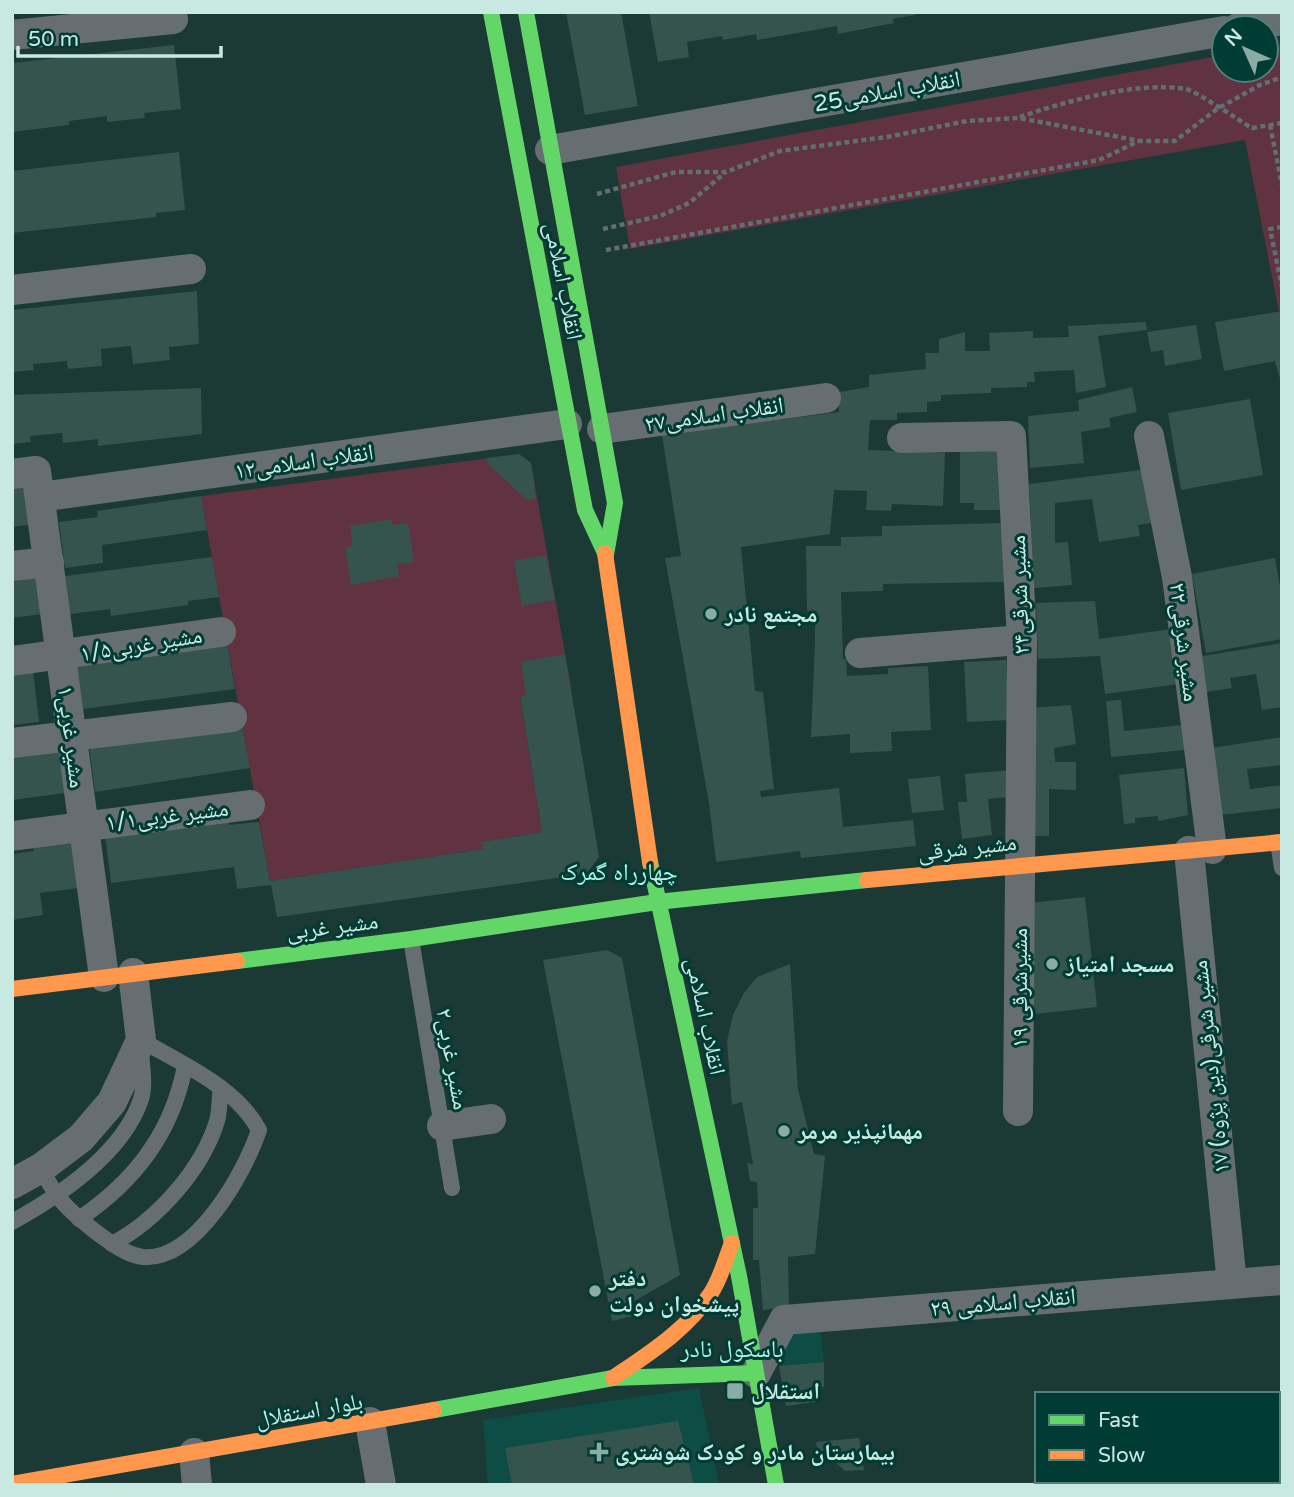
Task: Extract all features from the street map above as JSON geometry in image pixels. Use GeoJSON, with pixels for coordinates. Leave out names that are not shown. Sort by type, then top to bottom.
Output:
{"type":"FeatureCollection","features":[{"type":"Feature","properties":{"kind":"main road","name":"انقلاب اسلامی"},"geometry":{"type":"LineString","coordinates":[[491,12],[585,510],[606,555],[657,902],[732,1243],[776,1485]]}},
{"type":"Feature","properties":{"kind":"main road","name":"انقلاب اسلامی"},"geometry":{"type":"LineString","coordinates":[[526,12],[615,503],[606,555]]}},
{"type":"Feature","properties":{"kind":"main road","name":"مشیر شرقی"},"geometry":{"type":"LineString","coordinates":[[657,902],[1020,864],[1280,842]]}},
{"type":"Feature","properties":{"kind":"main road","name":"مشیر غربی"},"geometry":{"type":"LineString","coordinates":[[12,989],[411,939],[657,902]]}},
{"type":"Feature","properties":{"kind":"main road"},"geometry":{"type":"LineString","coordinates":[[613,1378],[675,1335],[698,1313],[713,1290],[732,1243]]}},
{"type":"Feature","properties":{"kind":"main road","name":"بلوار استقلال"},"geometry":{"type":"LineString","coordinates":[[12,1484],[107,1477],[194,1452],[613,1378],[755,1373]]}},
{"type":"Feature","properties":{"kind":"street"},"geometry":{"type":"LineString","coordinates":[[12,35],[94,18],[173,19]]}},
{"type":"Feature","properties":{"kind":"street","name":"25انقلاب اسلامی"},"geometry":{"type":"LineString","coordinates":[[551,150],[1210,32]]}},
{"type":"Feature","properties":{"kind":"street"},"geometry":{"type":"LineString","coordinates":[[12,290],[191,269]]}},
{"type":"Feature","properties":{"kind":"street","name":"انقلاب اسلامی۲۷"},"geometry":{"type":"LineString","coordinates":[[602,429],[826,398]]}},
{"type":"Feature","properties":{"kind":"street","name":"انقلاب اسلامی۱۲"},"geometry":{"type":"LineString","coordinates":[[40,497],[567,424]]}},
{"type":"Feature","properties":{"kind":"street","name":"مشیر شرقی۲۴"},"geometry":{"type":"LineString","coordinates":[[902,439],[1012,436],[1022,640],[1020,864]]}},
{"type":"Feature","properties":{"kind":"street","name":"مشیر شرقی۲۲"},"geometry":{"type":"LineString","coordinates":[[1149,436],[1177,577],[1200,850]]}},
{"type":"Feature","properties":{"kind":"street","name":"مشیر غربی۱"},"geometry":{"type":"LineString","coordinates":[[12,474],[36,471],[84,826],[118,975],[141,1040]]}},
{"type":"Feature","properties":{"kind":"street"},"geometry":{"type":"LineString","coordinates":[[12,566],[49,562]]}},
{"type":"Feature","properties":{"kind":"street","name":"۱/۵مشیر غربی"},"geometry":{"type":"LineString","coordinates":[[12,661],[220,632]]}},
{"type":"Feature","properties":{"kind":"street"},"geometry":{"type":"LineString","coordinates":[[860,653],[1022,640]]}},
{"type":"Feature","properties":{"kind":"street"},"geometry":{"type":"LineString","coordinates":[[12,743],[232,718]]}},
{"type":"Feature","properties":{"kind":"street","name":"۱/۱مشیر غربی"},"geometry":{"type":"LineString","coordinates":[[12,836],[250,805]]}},
{"type":"Feature","properties":{"kind":"street","name":"۱۷ مشیر شرقی(دین پژوه)"},"geometry":{"type":"LineString","coordinates":[[1200,850],[1232,1284]]}},
{"type":"Feature","properties":{"kind":"street","name":"مشیرشرقی ۱۹"},"geometry":{"type":"LineString","coordinates":[[1018,1111],[1020,864]]}},
{"type":"Feature","properties":{"kind":"street"},"geometry":{"type":"LineString","coordinates":[[12,1184],[41,1168],[81,1138],[112,1102],[141,1040]]}},
{"type":"Feature","properties":{"kind":"street"},"geometry":{"type":"LineString","coordinates":[[442,1126],[491,1119]]}},
{"type":"Feature","properties":{"kind":"street","name":"انقلاب اسلامی ۲۹"},"geometry":{"type":"LineString","coordinates":[[755,1373],[784,1320],[1282,1280]]}},
{"type":"Feature","properties":{"kind":"street"},"geometry":{"type":"LineString","coordinates":[[370,1422],[381,1485]]}},
{"type":"Feature","properties":{"kind":"street"},"geometry":{"type":"LineString","coordinates":[[194,1452],[197,1485]]}},
{"type":"Feature","properties":{"kind":"lane"},"geometry":{"type":"LineString","coordinates":[[1280,842],[1282,868]]}},
{"type":"Feature","properties":{"kind":"lane","name":"۲مشیر غربی"},"geometry":{"type":"LineString","coordinates":[[411,939],[452,1188]]}},
{"type":"Feature","properties":{"kind":"lane"},"geometry":{"type":"LineString","coordinates":[[41,1168],[56,1198],[79,1219],[112,1244],[141,1257],[165,1254],[184,1244],[224,1199],[251,1153],[259,1130],[249,1111],[220,1088],[141,1040]]}},
{"type":"Feature","properties":{"kind":"lane"},"geometry":{"type":"LineString","coordinates":[[12,1222],[56,1198],[84,1175],[106,1151],[141,1100],[141,1040]]}},
{"type":"Feature","properties":{"kind":"lane"},"geometry":{"type":"LineString","coordinates":[[79,1219],[131,1175],[163,1133],[179,1100],[185,1066]]}},
{"type":"Feature","properties":{"kind":"lane"},"geometry":{"type":"LineString","coordinates":[[112,1244],[131,1234],[170,1198],[204,1151],[217,1119],[220,1088]]}},
{"type":"Feature","properties":{"kind":"path"},"geometry":{"type":"LineString","coordinates":[[603,229],[660,216],[689,203],[726,172],[780,151],[887,136],[967,121],[1019,118],[1140,141],[1175,141],[1217,109],[1260,85],[1282,78]]}},
{"type":"Feature","properties":{"kind":"path"},"geometry":{"type":"LineString","coordinates":[[1019,118],[1060,104],[1146,88],[1189,90],[1252,128],[1282,123]]}},
{"type":"Feature","properties":{"kind":"path"},"geometry":{"type":"LineString","coordinates":[[1270,125],[1282,185]]}},
{"type":"Feature","properties":{"kind":"path"},"geometry":{"type":"LineString","coordinates":[[606,250],[1099,160],[1140,141]]}},
{"type":"Feature","properties":{"kind":"path"},"geometry":{"type":"LineString","coordinates":[[597,194],[676,172],[726,172]]}},
{"type":"Feature","properties":{"kind":"path"},"geometry":{"type":"LineString","coordinates":[[1282,227],[1270,229],[1282,287]]}},
{"type":"Feature","properties":{"kind":"shaded area"},"geometry":{"type":"Polygon","coordinates":[[[1280,45],[1282,311],[1279,312],[1245,140],[630,249],[616,167],[1210,58],[1210,84],[1280,84],[1280,45]]]}},
{"type":"Feature","properties":{"kind":"shaded area"},"geometry":{"type":"Polygon","coordinates":[[[519,454],[531,463],[571,687],[520,696],[542,832],[483,842],[483,849],[270,881],[201,496],[519,454]]]}},
{"type":"Feature","properties":{"kind":"shaded area"},"geometry":{"type":"Polygon","coordinates":[[[820,1327],[824,1362],[779,1366],[776,1331],[820,1327]]]}},
{"type":"Feature","properties":{"kind":"shaded area","name":"بیمارستان مادر و کودک شوشتری"},"geometry":{"type":"Polygon","coordinates":[[[699,1388],[719,1485],[488,1485],[483,1420],[699,1388]]]}},
{"type":"Feature","properties":{"kind":"building"},"geometry":{"type":"Polygon","coordinates":[[[566,12],[621,12],[638,106],[585,115],[566,12]]]}},
{"type":"Feature","properties":{"kind":"building"},"geometry":{"type":"Polygon","coordinates":[[[649,12],[915,12],[915,15],[893,19],[894,23],[838,34],[837,26],[757,40],[756,34],[723,40],[722,36],[687,42],[689,57],[658,62],[649,12]]]}},
{"type":"Feature","properties":{"kind":"building"},"geometry":{"type":"Polygon","coordinates":[[[174,45],[181,109],[144,113],[145,118],[107,122],[107,116],[69,121],[69,125],[12,132],[12,63],[174,45]]]}},
{"type":"Feature","properties":{"kind":"building"},"geometry":{"type":"Polygon","coordinates":[[[179,152],[185,210],[156,213],[156,217],[12,233],[12,171],[179,152]]]}},
{"type":"Feature","properties":{"kind":"building"},"geometry":{"type":"Polygon","coordinates":[[[197,291],[199,344],[169,347],[170,360],[133,364],[131,346],[101,349],[102,366],[68,369],[67,361],[33,364],[34,370],[12,372],[12,310],[197,291]]]}},
{"type":"Feature","properties":{"kind":"building"},"geometry":{"type":"Polygon","coordinates":[[[1282,311],[1282,386],[1275,361],[1224,371],[1215,322],[1282,311]]]}},
{"type":"Feature","properties":{"kind":"building"},"geometry":{"type":"Polygon","coordinates":[[[1146,322],[1147,330],[1098,336],[1106,387],[1076,393],[1074,370],[1034,372],[1035,382],[1027,382],[1027,387],[991,388],[991,393],[941,395],[941,401],[927,402],[927,412],[897,413],[897,420],[870,420],[868,450],[945,453],[943,506],[892,504],[891,511],[866,510],[867,491],[834,490],[830,534],[741,547],[755,691],[763,692],[774,789],[760,791],[761,797],[839,788],[843,827],[913,820],[916,846],[801,858],[800,851],[716,862],[709,803],[665,558],[681,556],[662,435],[839,412],[839,392],[869,387],[869,375],[926,369],[925,353],[939,353],[939,339],[965,332],[965,351],[990,351],[989,333],[1033,331],[1033,338],[1069,337],[1068,326],[1146,322]]]}},
{"type":"Feature","properties":{"kind":"building"},"geometry":{"type":"Polygon","coordinates":[[[1196,325],[1202,359],[1165,366],[1163,350],[1151,352],[1147,332],[1196,325]]]}},
{"type":"Feature","properties":{"kind":"building"},"geometry":{"type":"Polygon","coordinates":[[[1132,387],[1137,412],[1109,418],[1111,427],[1081,432],[1084,463],[1030,468],[1028,416],[1079,411],[1078,400],[1132,387]]]}},
{"type":"Feature","properties":{"kind":"building"},"geometry":{"type":"Polygon","coordinates":[[[201,388],[202,434],[98,446],[98,439],[63,443],[62,433],[30,436],[31,442],[12,444],[12,395],[201,388]]]}},
{"type":"Feature","properties":{"kind":"building"},"geometry":{"type":"Polygon","coordinates":[[[1250,399],[1263,475],[1181,490],[1168,413],[1250,399]]]}},
{"type":"Feature","properties":{"kind":"building"},"geometry":{"type":"Polygon","coordinates":[[[995,447],[1001,454],[1002,510],[974,510],[974,503],[960,503],[960,450],[995,447]]]}},
{"type":"Feature","properties":{"kind":"building"},"geometry":{"type":"Polygon","coordinates":[[[519,454],[531,463],[536,498],[527,500],[488,464],[487,458],[519,454]]]}},
{"type":"Feature","properties":{"kind":"building"},"geometry":{"type":"Polygon","coordinates":[[[1149,469],[1157,522],[1138,525],[1140,536],[1099,542],[1092,499],[1055,503],[1055,543],[1068,542],[1072,585],[1034,588],[1029,484],[1149,469]]]}},
{"type":"Feature","properties":{"kind":"building"},"geometry":{"type":"Polygon","coordinates":[[[28,482],[33,524],[12,527],[12,483],[28,482]]]}},
{"type":"Feature","properties":{"kind":"building"},"geometry":{"type":"Polygon","coordinates":[[[201,496],[207,530],[102,545],[103,563],[65,568],[59,522],[98,517],[97,511],[201,496]]]}},
{"type":"Feature","properties":{"kind":"building"},"geometry":{"type":"Polygon","coordinates":[[[392,519],[392,525],[408,523],[414,562],[397,564],[399,576],[351,585],[345,547],[353,546],[350,526],[392,519]]]}},
{"type":"Feature","properties":{"kind":"building"},"geometry":{"type":"Polygon","coordinates":[[[1004,523],[1005,582],[883,584],[883,591],[841,592],[843,659],[846,659],[847,676],[888,674],[888,668],[928,666],[931,730],[891,732],[892,751],[850,753],[850,734],[811,737],[815,611],[807,611],[806,546],[841,546],[841,537],[882,536],[882,526],[1004,523]]]}},
{"type":"Feature","properties":{"kind":"building"},"geometry":{"type":"Polygon","coordinates":[[[546,555],[555,600],[522,606],[514,561],[546,555]]]}},
{"type":"Feature","properties":{"kind":"building"},"geometry":{"type":"Polygon","coordinates":[[[212,557],[219,597],[188,601],[188,605],[111,616],[110,609],[70,614],[65,576],[212,557]]]}},
{"type":"Feature","properties":{"kind":"building"},"geometry":{"type":"Polygon","coordinates":[[[1275,558],[1282,598],[1282,639],[1206,653],[1192,574],[1275,558]]]}},
{"type":"Feature","properties":{"kind":"building"},"geometry":{"type":"Polygon","coordinates":[[[37,571],[42,614],[12,618],[12,574],[37,571]]]}},
{"type":"Feature","properties":{"kind":"building"},"geometry":{"type":"Polygon","coordinates":[[[1095,601],[1099,639],[1172,629],[1179,684],[1105,694],[1100,656],[1038,659],[1036,603],[1095,601]]]}},
{"type":"Feature","properties":{"kind":"building"},"geometry":{"type":"Polygon","coordinates":[[[227,642],[235,689],[83,709],[76,661],[227,642]]]}},
{"type":"Feature","properties":{"kind":"building"},"geometry":{"type":"Polygon","coordinates":[[[1282,643],[1282,707],[1262,710],[1256,674],[1230,678],[1232,688],[1206,692],[1202,656],[1282,643]]]}},
{"type":"Feature","properties":{"kind":"building"},"geometry":{"type":"Polygon","coordinates":[[[565,654],[599,857],[586,874],[277,917],[271,885],[237,889],[234,867],[111,883],[105,835],[228,819],[229,825],[259,822],[270,881],[483,849],[482,842],[542,832],[520,696],[526,695],[521,662],[565,654]]]}},
{"type":"Feature","properties":{"kind":"building"},"geometry":{"type":"Polygon","coordinates":[[[1006,660],[1009,720],[967,722],[964,662],[1006,660]]]}},
{"type":"Feature","properties":{"kind":"building"},"geometry":{"type":"Polygon","coordinates":[[[33,671],[39,722],[12,725],[12,674],[33,671]]]}},
{"type":"Feature","properties":{"kind":"building"},"geometry":{"type":"Polygon","coordinates":[[[1121,700],[1124,731],[1183,725],[1185,750],[1111,757],[1106,701],[1121,700]]]}},
{"type":"Feature","properties":{"kind":"building"},"geometry":{"type":"Polygon","coordinates":[[[1071,705],[1076,744],[1054,748],[1055,762],[1076,762],[1076,790],[1049,789],[1049,836],[1027,836],[1028,708],[1071,705]]]}},
{"type":"Feature","properties":{"kind":"building"},"geometry":{"type":"Polygon","coordinates":[[[242,725],[250,768],[95,792],[89,745],[242,725]]]}},
{"type":"Feature","properties":{"kind":"building"},"geometry":{"type":"Polygon","coordinates":[[[1282,737],[1282,765],[1247,769],[1250,789],[1282,785],[1282,808],[1220,815],[1212,748],[1282,737]]]}},
{"type":"Feature","properties":{"kind":"building"},"geometry":{"type":"Polygon","coordinates":[[[59,749],[65,793],[12,800],[12,755],[59,749]]]}},
{"type":"Feature","properties":{"kind":"building"},"geometry":{"type":"Polygon","coordinates":[[[1184,768],[1188,815],[1158,821],[1158,816],[1135,818],[1135,823],[1124,824],[1119,775],[1184,768]]]}},
{"type":"Feature","properties":{"kind":"building"},"geometry":{"type":"Polygon","coordinates":[[[1010,770],[1009,797],[988,799],[992,835],[962,839],[958,802],[967,802],[965,774],[1010,770]]]}},
{"type":"Feature","properties":{"kind":"building"},"geometry":{"type":"Polygon","coordinates":[[[940,776],[944,810],[912,813],[908,779],[940,776]]]}},
{"type":"Feature","properties":{"kind":"building"},"geometry":{"type":"Polygon","coordinates":[[[73,837],[79,888],[40,893],[43,915],[12,920],[12,854],[34,851],[33,843],[73,837]]]}},
{"type":"Feature","properties":{"kind":"building","name":"مسجد امتیاز"},"geometry":{"type":"Polygon","coordinates":[[[1085,897],[1097,1007],[1018,1016],[1019,904],[1085,897]]]}},
{"type":"Feature","properties":{"kind":"building"},"geometry":{"type":"Polygon","coordinates":[[[607,950],[622,958],[680,1275],[631,1303],[633,1316],[612,1321],[543,960],[607,950]]]}},
{"type":"Feature","properties":{"kind":"building"},"geometry":{"type":"Polygon","coordinates":[[[790,964],[798,1089],[814,1154],[825,1156],[815,1254],[788,1257],[789,1307],[763,1310],[759,1260],[753,1260],[753,1208],[758,1208],[757,1182],[750,1181],[747,1163],[753,1164],[742,1102],[732,1105],[727,1041],[733,1015],[744,993],[757,977],[790,964]]]}},
{"type":"Feature","properties":{"kind":"building"},"geometry":{"type":"Polygon","coordinates":[[[824,1362],[824,1387],[814,1388],[815,1402],[786,1406],[779,1366],[824,1362]]]}},
{"type":"Feature","properties":{"kind":"building"},"geometry":{"type":"Polygon","coordinates":[[[678,1421],[694,1485],[512,1485],[505,1448],[678,1421]]]}},
{"type":"Feature","properties":{"kind":"building"},"geometry":{"type":"Polygon","coordinates":[[[859,1438],[864,1470],[845,1471],[835,1462],[819,1461],[816,1442],[859,1438]]]}},
{"type":"Feature","properties":{"kind":"traffic: fast"},"geometry":{"type":"LineString","coordinates":[[491,12],[585,510],[605,553]]}},
{"type":"Feature","properties":{"kind":"traffic: fast"},"geometry":{"type":"LineString","coordinates":[[526,12],[615,503],[606,555]]}},
{"type":"Feature","properties":{"kind":"traffic: fast"},"geometry":{"type":"LineString","coordinates":[[650,862],[739,1276],[776,1485]]}},
{"type":"Feature","properties":{"kind":"traffic: fast"},"geometry":{"type":"LineString","coordinates":[[237,961],[411,939],[657,902],[867,880]]}},
{"type":"Feature","properties":{"kind":"traffic: fast"},"geometry":{"type":"LineString","coordinates":[[434,1410],[613,1378],[756,1373]]}},
{"type":"Feature","properties":{"kind":"traffic: slow"},"geometry":{"type":"LineString","coordinates":[[605,553],[650,862]]}},
{"type":"Feature","properties":{"kind":"traffic: slow"},"geometry":{"type":"LineString","coordinates":[[867,880],[1282,842]]}},
{"type":"Feature","properties":{"kind":"traffic: slow"},"geometry":{"type":"LineString","coordinates":[[12,989],[237,961]]}},
{"type":"Feature","properties":{"kind":"traffic: slow"},"geometry":{"type":"LineString","coordinates":[[613,1378],[640,1360],[690,1319],[718,1281],[732,1243]]}},
{"type":"Feature","properties":{"kind":"traffic: slow"},"geometry":{"type":"LineString","coordinates":[[12,1484],[434,1410]]}},
{"type":"Feature","properties":{"kind":"place","name":"مجتمع نادر"},"geometry":{"type":"Point","coordinates":[711,614]}},
{"type":"Feature","properties":{"kind":"place","name":"مسجد امتیاز"},"geometry":{"type":"Point","coordinates":[1052,964]}},
{"type":"Feature","properties":{"kind":"place","name":"مهمانپذیر مرمر"},"geometry":{"type":"Point","coordinates":[784,1131]}},
{"type":"Feature","properties":{"kind":"place","name":"دفتر پیشخوان دولت"},"geometry":{"type":"Point","coordinates":[595,1291]}},
{"type":"Feature","properties":{"kind":"place","name":"استقلال"},"geometry":{"type":"Point","coordinates":[735,1391]}},
{"type":"Feature","properties":{"kind":"place","name":"بیمارستان مادر و کودک شوشتری"},"geometry":{"type":"Point","coordinates":[599,1452]}},
{"type":"Feature","properties":{"kind":"district","name":"چهارراه گمرک"},"geometry":{"type":"Point","coordinates":[619,872]}},
{"type":"Feature","properties":{"kind":"district","name":"باسکول نادر"},"geometry":{"type":"Point","coordinates":[732,1349]}}]}
